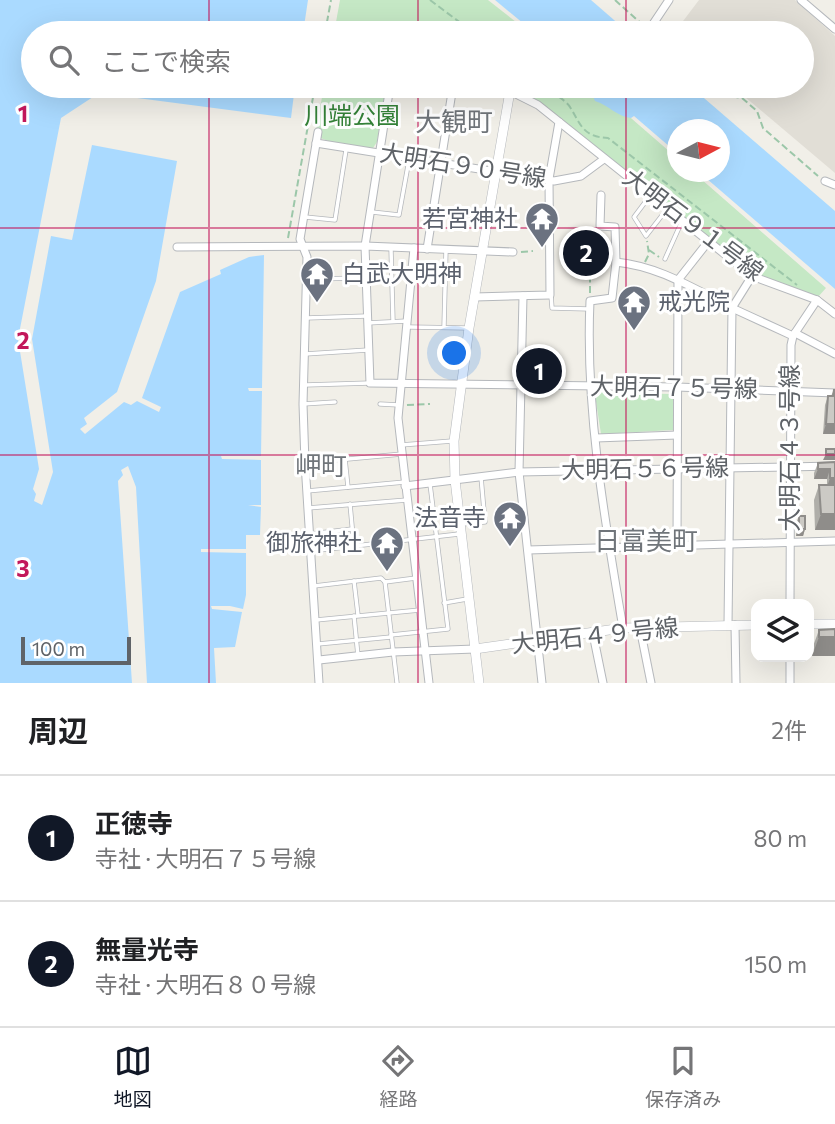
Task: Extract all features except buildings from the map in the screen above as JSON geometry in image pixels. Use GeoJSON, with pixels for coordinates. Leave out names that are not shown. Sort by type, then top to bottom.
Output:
{"type":"FeatureCollection","features":[{"type":"Feature","properties":{"kind":"street"},"geometry":{"type":"LineString","coordinates":[[655,21],[668,0]]}},
{"type":"Feature","properties":{"kind":"street"},"geometry":{"type":"LineString","coordinates":[[801,0],[835,29]]}},
{"type":"Feature","properties":{"kind":"street"},"geometry":{"type":"LineString","coordinates":[[370,383],[365,246],[388,98]]}},
{"type":"Feature","properties":{"kind":"street"},"geometry":{"type":"LineString","coordinates":[[427,249],[451,98]]}},
{"type":"Feature","properties":{"kind":"street"},"geometry":{"type":"LineString","coordinates":[[479,683],[455,480],[454,441],[469,328],[509,98]]}},
{"type":"Feature","properties":{"kind":"street","name":"大明石９１号線"},"geometry":{"type":"LineString","coordinates":[[525,98],[538,105],[751,276],[817,300],[835,314]]}},
{"type":"Feature","properties":{"kind":"street"},"geometry":{"type":"LineString","coordinates":[[475,298],[551,295],[549,179],[559,122]]}},
{"type":"Feature","properties":{"kind":"street"},"geometry":{"type":"LineString","coordinates":[[318,132],[300,239],[305,246],[307,257],[303,404],[319,683]]}},
{"type":"Feature","properties":{"kind":"street","name":"大明石９０号線"},"geometry":{"type":"LineString","coordinates":[[316,143],[554,181],[581,176],[604,159]]}},
{"type":"Feature","properties":{"kind":"street"},"geometry":{"type":"LineString","coordinates":[[825,181],[835,185]]}},
{"type":"Feature","properties":{"kind":"street"},"geometry":{"type":"LineString","coordinates":[[601,195],[600,226],[615,227],[616,262],[612,298],[589,305],[591,386],[609,547],[623,628]]}},
{"type":"Feature","properties":{"kind":"street"},"geometry":{"type":"LineString","coordinates":[[677,545],[678,280],[708,242]]}},
{"type":"Feature","properties":{"kind":"street"},"geometry":{"type":"LineString","coordinates":[[177,247],[365,246],[513,253]]}},
{"type":"Feature","properties":{"kind":"street"},"geometry":{"type":"LineString","coordinates":[[414,248],[399,405],[411,540],[429,683]]}},
{"type":"Feature","properties":{"kind":"street"},"geometry":{"type":"LineString","coordinates":[[616,262],[643,266],[721,302]]}},
{"type":"Feature","properties":{"kind":"street"},"geometry":{"type":"LineString","coordinates":[[736,683],[728,544],[732,308],[751,276]]}},
{"type":"Feature","properties":{"kind":"street"},"geometry":{"type":"LineString","coordinates":[[523,296],[519,472],[542,683]]}},
{"type":"Feature","properties":{"kind":"street","name":"大明石４３号線"},"geometry":{"type":"LineString","coordinates":[[790,599],[790,345],[817,300]]}},
{"type":"Feature","properties":{"kind":"street"},"geometry":{"type":"LineString","coordinates":[[732,308],[835,354]]}},
{"type":"Feature","properties":{"kind":"street","name":"大明石７５号線"},"geometry":{"type":"LineString","coordinates":[[370,383],[677,387],[835,393]]}},
{"type":"Feature","properties":{"kind":"street"},"geometry":{"type":"LineString","coordinates":[[596,438],[677,435]]}},
{"type":"Feature","properties":{"kind":"street","name":"大明石５６号線"},"geometry":{"type":"LineString","coordinates":[[405,484],[430,484],[519,472],[835,466]]}},
{"type":"Feature","properties":{"kind":"street"},"geometry":{"type":"LineString","coordinates":[[528,550],[835,541]]}},
{"type":"Feature","properties":{"kind":"street"},"geometry":{"type":"LineString","coordinates":[[814,624],[835,624]]}},
{"type":"Feature","properties":{"kind":"street","name":"大明石４９号線"},"geometry":{"type":"LineString","coordinates":[[475,649],[623,628],[751,625]]}},
{"type":"Feature","properties":{"kind":"street"},"geometry":{"type":"LineString","coordinates":[[640,628],[651,683]]}},
{"type":"Feature","properties":{"kind":"street"},"geometry":{"type":"LineString","coordinates":[[593,634],[603,683]]}},
{"type":"Feature","properties":{"kind":"street"},"geometry":{"type":"LineString","coordinates":[[319,660],[393,652],[475,649]]}},
{"type":"Feature","properties":{"kind":"street"},"geometry":{"type":"LineString","coordinates":[[790,662],[790,683]]}},
{"type":"Feature","properties":{"kind":"lane"},"geometry":{"type":"LineString","coordinates":[[304,217],[335,220],[346,148]]}},
{"type":"Feature","properties":{"kind":"lane"},"geometry":{"type":"LineString","coordinates":[[370,211],[399,215],[409,158]]}},
{"type":"Feature","properties":{"kind":"lane"},"geometry":{"type":"LineString","coordinates":[[646,201],[634,217],[646,236],[667,209]]}},
{"type":"Feature","properties":{"kind":"lane"},"geometry":{"type":"LineString","coordinates":[[664,259],[682,221]]}},
{"type":"Feature","properties":{"kind":"lane"},"geometry":{"type":"LineString","coordinates":[[391,247],[393,321]]}},
{"type":"Feature","properties":{"kind":"lane"},"geometry":{"type":"LineString","coordinates":[[444,327],[446,250]]}},
{"type":"Feature","properties":{"kind":"lane"},"geometry":{"type":"LineString","coordinates":[[307,279],[366,278]]}},
{"type":"Feature","properties":{"kind":"lane"},"geometry":{"type":"LineString","coordinates":[[551,295],[552,308],[589,305]]}},
{"type":"Feature","properties":{"kind":"lane"},"geometry":{"type":"LineString","coordinates":[[306,318],[393,321],[469,328]]}},
{"type":"Feature","properties":{"kind":"lane"},"geometry":{"type":"LineString","coordinates":[[305,354],[368,350]]}},
{"type":"Feature","properties":{"kind":"lane","name":"大明石７５号線"},"geometry":{"type":"LineString","coordinates":[[304,385],[370,383]]}},
{"type":"Feature","properties":{"kind":"lane"},"geometry":{"type":"LineString","coordinates":[[303,404],[335,402]]}},
{"type":"Feature","properties":{"kind":"lane"},"geometry":{"type":"LineString","coordinates":[[380,404],[399,405]]}},
{"type":"Feature","properties":{"kind":"lane"},"geometry":{"type":"LineString","coordinates":[[401,445],[454,441]]}},
{"type":"Feature","properties":{"kind":"lane"},"geometry":{"type":"LineString","coordinates":[[305,463],[402,454]]}},
{"type":"Feature","properties":{"kind":"lane"},"geometry":{"type":"LineString","coordinates":[[345,460],[348,487]]}},
{"type":"Feature","properties":{"kind":"lane"},"geometry":{"type":"LineString","coordinates":[[311,551],[437,537],[485,522],[481,477]]}},
{"type":"Feature","properties":{"kind":"lane"},"geometry":{"type":"LineString","coordinates":[[307,491],[405,484]]}},
{"type":"Feature","properties":{"kind":"lane"},"geometry":{"type":"LineString","coordinates":[[318,644],[448,629],[430,484]]}},
{"type":"Feature","properties":{"kind":"lane"},"geometry":{"type":"LineString","coordinates":[[308,508],[407,500]]}},
{"type":"Feature","properties":{"kind":"lane"},"geometry":{"type":"LineString","coordinates":[[350,504],[354,547]]}},
{"type":"Feature","properties":{"kind":"lane"},"geometry":{"type":"LineString","coordinates":[[310,534],[352,529]]}},
{"type":"Feature","properties":{"kind":"lane"},"geometry":{"type":"LineString","coordinates":[[314,586],[381,578],[385,582],[397,683]]}},
{"type":"Feature","properties":{"kind":"lane"},"geometry":{"type":"LineString","coordinates":[[385,582],[416,578]]}},
{"type":"Feature","properties":{"kind":"lane"},"geometry":{"type":"LineString","coordinates":[[354,581],[358,656]]}},
{"type":"Feature","properties":{"kind":"lane"},"geometry":{"type":"LineString","coordinates":[[444,603],[469,599]]}},
{"type":"Feature","properties":{"kind":"lane"},"geometry":{"type":"LineString","coordinates":[[316,620],[420,610]]}},
{"type":"Feature","properties":{"kind":"path"},"geometry":{"type":"LineString","coordinates":[[327,21],[331,0]]}},
{"type":"Feature","properties":{"kind":"path"},"geometry":{"type":"LineString","coordinates":[[430,0],[458,21]]}},
{"type":"Feature","properties":{"kind":"path"},"geometry":{"type":"LineString","coordinates":[[615,0],[639,21]]}},
{"type":"Feature","properties":{"kind":"path"},"geometry":{"type":"LineString","coordinates":[[288,239],[313,98]]}},
{"type":"Feature","properties":{"kind":"path"},"geometry":{"type":"LineString","coordinates":[[558,98],[570,107],[581,128],[597,138],[608,138],[817,300]]}},
{"type":"Feature","properties":{"kind":"path"},"geometry":{"type":"LineString","coordinates":[[742,98],[757,111],[763,128],[825,181]]}},
{"type":"Feature","properties":{"kind":"path"},"geometry":{"type":"LineString","coordinates":[[643,266],[648,250],[646,236]]}},
{"type":"Feature","properties":{"kind":"path"},"geometry":{"type":"LineString","coordinates":[[648,250],[664,259]]}},
{"type":"Feature","properties":{"kind":"path"},"geometry":{"type":"LineString","coordinates":[[513,253],[533,251]]}},
{"type":"Feature","properties":{"kind":"path"},"geometry":{"type":"LineString","coordinates":[[589,305],[590,258]]}},
{"type":"Feature","properties":{"kind":"path"},"geometry":{"type":"LineString","coordinates":[[399,405],[430,404]]}},
{"type":"Feature","properties":{"kind":"shaded area"},"geometry":{"type":"Polygon","coordinates":[[[699,0],[795,0],[835,36],[835,173],[746,98],[814,98],[814,21],[683,21],[699,0]]]}},
{"type":"Feature","properties":{"kind":"green space"},"geometry":{"type":"Polygon","coordinates":[[[340,0],[488,0],[515,21],[336,21],[340,0]]]}},
{"type":"Feature","properties":{"kind":"green space","name":"川端公園"},"geometry":{"type":"Polygon","coordinates":[[[322,98],[384,98],[377,142],[373,148],[331,142],[315,136],[322,98]]]}},
{"type":"Feature","properties":{"kind":"green space"},"geometry":{"type":"Polygon","coordinates":[[[527,98],[608,98],[667,149],[667,182],[704,182],[826,288],[818,297],[752,273],[561,119],[527,98]]]}},
{"type":"Feature","properties":{"kind":"green space"},"geometry":{"type":"Polygon","coordinates":[[[598,392],[670,394],[673,396],[673,430],[601,434],[595,395],[598,392]]]}},
{"type":"Feature","properties":{"kind":"water"},"geometry":{"type":"Polygon","coordinates":[[[0,0],[308,0],[305,21],[21,21],[21,98],[91,98],[61,118],[18,339],[39,469],[33,489],[36,494],[34,501],[42,505],[53,472],[32,339],[51,236],[72,240],[92,145],[177,161],[156,281],[117,392],[84,418],[87,424],[80,429],[85,434],[124,402],[131,405],[137,401],[159,412],[161,407],[142,398],[180,292],[221,274],[220,270],[249,257],[264,255],[262,388],[248,388],[249,391],[262,391],[261,456],[221,456],[222,459],[261,460],[261,505],[248,505],[261,507],[260,535],[246,535],[246,549],[201,549],[201,552],[246,553],[246,595],[243,609],[211,606],[212,609],[242,612],[235,647],[214,648],[216,683],[0,683],[0,0]]]}},
{"type":"Feature","properties":{"kind":"water"},"geometry":{"type":"Polygon","coordinates":[[[495,0],[591,0],[615,21],[520,21],[495,0]]]}},
{"type":"Feature","properties":{"kind":"water"},"geometry":{"type":"Polygon","coordinates":[[[137,98],[294,98],[291,118],[137,98]]]}},
{"type":"Feature","properties":{"kind":"water"},"geometry":{"type":"Polygon","coordinates":[[[594,98],[704,98],[728,119],[667,119],[667,144],[634,116],[631,118],[621,115],[594,98]]]}},
{"type":"Feature","properties":{"kind":"water"},"geometry":{"type":"Polygon","coordinates":[[[730,120],[835,211],[835,289],[711,182],[730,182],[730,120]]]}},
{"type":"Feature","properties":{"kind":"pier"},"geometry":{"type":"Polygon","coordinates":[[[128,466],[136,487],[147,683],[132,683],[118,481],[123,475],[121,470],[128,466]]]}},
{"type":"Feature","properties":{"kind":"place","name":"若宮神社"},"geometry":{"type":"Point","coordinates":[542,249]}},
{"type":"Feature","properties":{"kind":"place","name":"無量光寺"},"geometry":{"type":"Point","coordinates":[586,253]}},
{"type":"Feature","properties":{"kind":"place","name":"白武大明神"},"geometry":{"type":"Point","coordinates":[317,304]}},
{"type":"Feature","properties":{"kind":"place","name":"戒光院"},"geometry":{"type":"Point","coordinates":[634,332]}},
{"type":"Feature","properties":{"kind":"place","name":"正徳寺"},"geometry":{"type":"Point","coordinates":[539,371]}},
{"type":"Feature","properties":{"kind":"place","name":"法音寺"},"geometry":{"type":"Point","coordinates":[510,548]}},
{"type":"Feature","properties":{"kind":"place","name":"御旅神社"},"geometry":{"type":"Point","coordinates":[387,573]}},
{"type":"Feature","properties":{"kind":"district","name":"大観町"},"geometry":{"type":"Point","coordinates":[454,122]}},
{"type":"Feature","properties":{"kind":"district","name":"岬町"},"geometry":{"type":"Point","coordinates":[321,466]}},
{"type":"Feature","properties":{"kind":"district","name":"日富美町"},"geometry":{"type":"Point","coordinates":[646,541]}}]}
